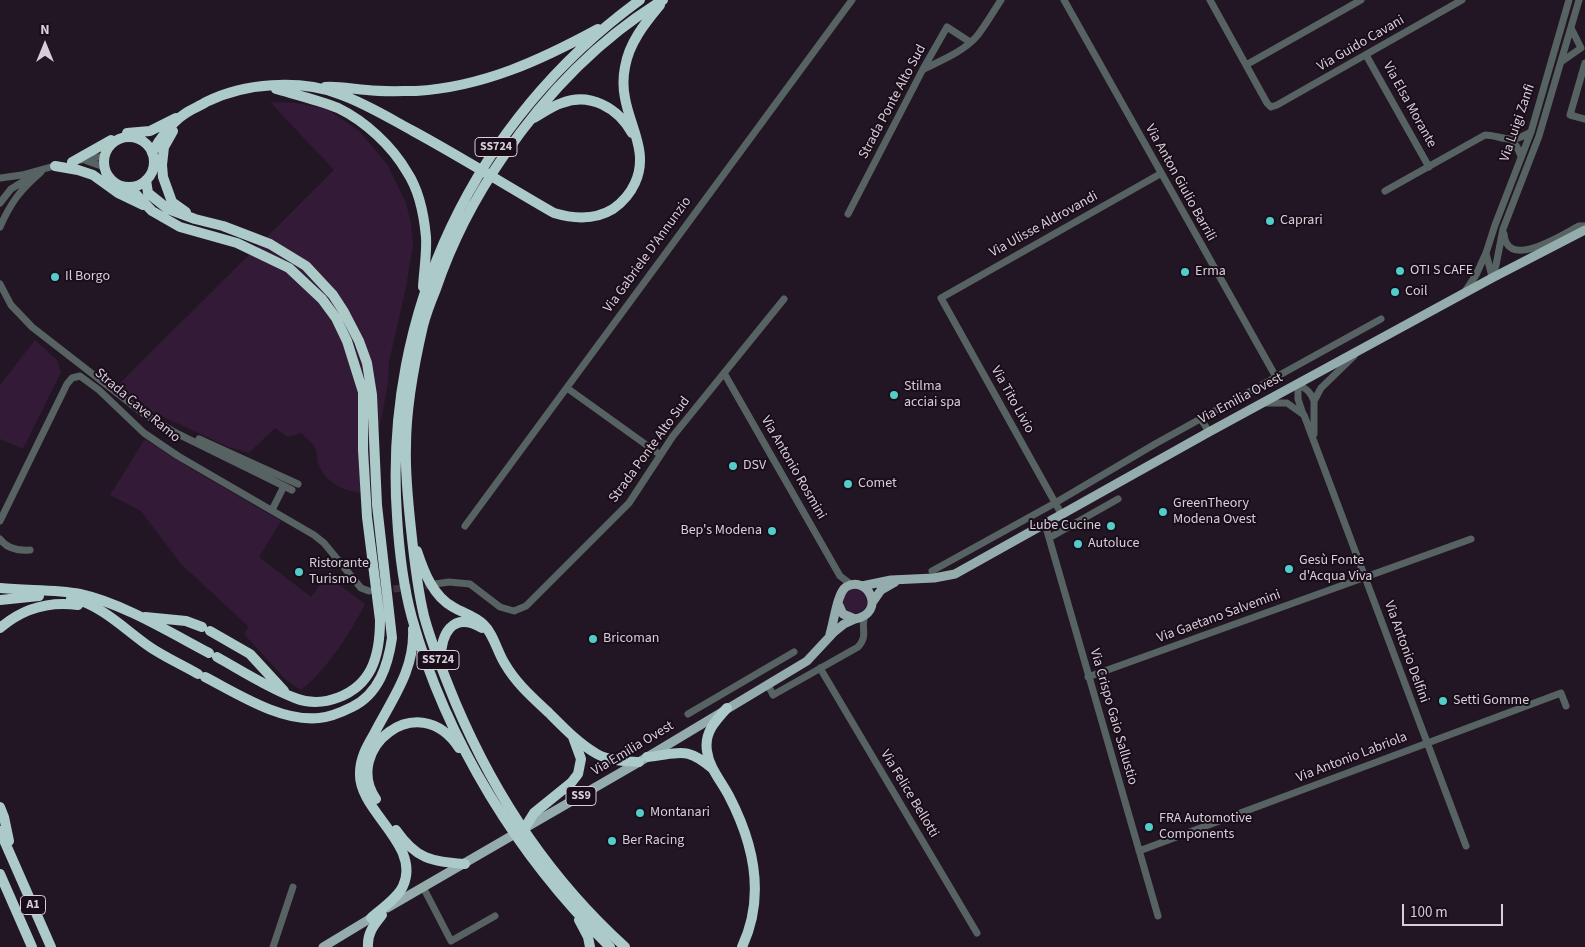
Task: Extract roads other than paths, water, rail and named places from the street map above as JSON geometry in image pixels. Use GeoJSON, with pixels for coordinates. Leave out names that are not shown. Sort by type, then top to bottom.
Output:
{"type":"FeatureCollection","features":[{"type":"Feature","properties":{"kind":"highway","name":"SS724"},"geometry":{"type":"LineString","coordinates":[[610,947],[569,904],[560,886],[526,833],[483,776],[438,691],[412,618],[398,537],[395,460],[405,370],[415,321],[442,246],[457,213],[495,149],[534,98],[567,63],[612,21],[640,0]]}},
{"type":"Feature","properties":{"kind":"highway","name":"SS724"},"geometry":{"type":"LineString","coordinates":[[483,776],[469,735],[436,655],[424,616],[416,577],[406,444],[410,394],[424,324],[450,250],[466,217],[485,183],[526,122],[557,87],[595,50],[642,13],[664,0]]}},
{"type":"Feature","properties":{"kind":"highway"},"geometry":{"type":"LineString","coordinates":[[140,140],[154,137],[218,96],[238,90],[292,85],[316,88],[346,97],[377,111],[554,213],[569,218],[585,218],[606,213],[628,196],[640,171],[639,147],[625,98],[625,67],[634,41],[644,24],[664,0]]}},
{"type":"Feature","properties":{"kind":"highway"},"geometry":{"type":"LineString","coordinates":[[316,88],[338,86],[366,90],[415,91],[467,84],[529,64],[552,54],[612,21]]}},
{"type":"Feature","properties":{"kind":"highway"},"geometry":{"type":"LineString","coordinates":[[268,87],[323,102],[361,121],[386,145],[408,172],[421,206],[426,239],[422,301]]}},
{"type":"Feature","properties":{"kind":"highway"},"geometry":{"type":"LineString","coordinates":[[526,122],[560,103],[572,100],[597,102],[609,108],[626,122],[639,147]]}},
{"type":"Feature","properties":{"kind":"highway"},"geometry":{"type":"LineString","coordinates":[[152,153],[158,142],[181,118]]}},
{"type":"Feature","properties":{"kind":"highway"},"geometry":{"type":"LineString","coordinates":[[76,161],[120,135],[131,132],[150,131],[181,118]]}},
{"type":"Feature","properties":{"kind":"highway"},"geometry":{"type":"LineString","coordinates":[[181,118],[164,148],[163,177],[172,202],[195,219]]}},
{"type":"Feature","properties":{"kind":"highway"},"geometry":{"type":"LineString","coordinates":[[130,137],[148,145],[152,153],[153,168],[146,180],[141,184],[129,187],[113,181],[104,162],[109,147],[117,140],[130,137]]}},
{"type":"Feature","properties":{"kind":"highway"},"geometry":{"type":"LineString","coordinates":[[55,166],[93,175],[118,193],[148,207]]}},
{"type":"Feature","properties":{"kind":"highway"},"geometry":{"type":"LineString","coordinates":[[0,600],[37,596],[81,600],[122,624],[147,645],[202,676],[271,710],[308,718],[327,717],[357,704],[376,686],[385,671],[390,655],[392,638],[377,505],[372,395],[367,363],[360,342],[333,294],[306,266],[270,244],[223,226],[195,219],[168,209],[148,193],[146,180]]}},
{"type":"Feature","properties":{"kind":"highway"},"geometry":{"type":"LineString","coordinates":[[0,588],[50,590],[81,594],[94,598],[139,616],[294,698],[312,702],[336,698],[364,680],[372,667],[377,653],[380,620],[367,517],[363,450],[363,392],[347,341],[336,318],[322,299],[289,268],[238,243],[180,228],[162,218],[148,207],[129,187]]}},
{"type":"Feature","properties":{"kind":"highway"},"geometry":{"type":"LineString","coordinates":[[412,538],[432,588],[445,602],[484,624],[503,662],[515,680],[573,737],[597,754],[607,758],[643,760],[675,752],[686,752],[713,769]]}},
{"type":"Feature","properties":{"kind":"highway"},"geometry":{"type":"LineString","coordinates":[[0,595],[33,590]]}},
{"type":"Feature","properties":{"kind":"highway"},"geometry":{"type":"LineString","coordinates":[[0,628],[18,615],[42,606],[61,603],[93,607]]}},
{"type":"Feature","properties":{"kind":"highway"},"geometry":{"type":"LineString","coordinates":[[139,616],[186,621],[206,629],[250,654],[287,694]]}},
{"type":"Feature","properties":{"kind":"highway"},"geometry":{"type":"LineString","coordinates":[[371,918],[403,887],[406,868],[403,855],[395,839],[364,792],[360,772],[366,747],[408,671],[413,649],[412,618]]}},
{"type":"Feature","properties":{"kind":"highway"},"geometry":{"type":"LineString","coordinates":[[442,669],[441,644],[446,632],[458,623],[470,623],[481,627],[492,637]]}},
{"type":"Feature","properties":{"kind":"highway"},"geometry":{"type":"LineString","coordinates":[[727,708],[709,730],[707,752],[713,769],[739,816],[747,835],[754,870],[755,906],[742,947]]}},
{"type":"Feature","properties":{"kind":"highway"},"geometry":{"type":"LineString","coordinates":[[465,864],[427,858],[417,853],[403,840],[370,790],[369,764],[377,743],[388,732],[406,724],[431,724],[449,734],[469,765],[483,776]]}},
{"type":"Feature","properties":{"kind":"highway"},"geometry":{"type":"LineString","coordinates":[[524,829],[534,813],[571,783],[578,774],[581,760],[573,737]]}},
{"type":"Feature","properties":{"kind":"highway"},"geometry":{"type":"LineString","coordinates":[[0,807],[14,864]]}},
{"type":"Feature","properties":{"kind":"highway","name":"A1"},"geometry":{"type":"LineString","coordinates":[[0,831],[51,947]]}},
{"type":"Feature","properties":{"kind":"highway","name":"A1"},"geometry":{"type":"LineString","coordinates":[[0,874],[32,947]]}},
{"type":"Feature","properties":{"kind":"highway","name":"SS724"},"geometry":{"type":"LineString","coordinates":[[560,886],[625,946]]}},
{"type":"Feature","properties":{"kind":"highway"},"geometry":{"type":"LineString","coordinates":[[569,904],[588,938],[590,947]]}},
{"type":"Feature","properties":{"kind":"highway"},"geometry":{"type":"LineString","coordinates":[[368,947],[371,929],[390,907]]}},
{"type":"Feature","properties":{"kind":"main road","name":"Via Emilia Ovest"},"geometry":{"type":"LineString","coordinates":[[862,586],[890,580],[934,578],[955,574],[1209,432],[1585,228]]}},
{"type":"Feature","properties":{"kind":"main road","name":"Via Emilia Ovest"},"geometry":{"type":"LineString","coordinates":[[872,603],[881,590],[892,583],[907,579]]}},
{"type":"Feature","properties":{"kind":"main road"},"geometry":{"type":"LineString","coordinates":[[852,585],[862,586],[870,593],[872,603],[870,609],[860,619],[843,614],[838,603],[841,592],[846,587],[852,585]]}},
{"type":"Feature","properties":{"kind":"main road","name":"Via Emilia Ovest"},"geometry":{"type":"LineString","coordinates":[[828,639],[838,603]]}},
{"type":"Feature","properties":{"kind":"main road","name":"Via Emilia Ovest"},"geometry":{"type":"LineString","coordinates":[[323,947],[643,760],[807,661],[844,624],[860,619]]}},
{"type":"Feature","properties":{"kind":"street","name":"Via Gabriele D'Annunzio"},"geometry":{"type":"LineString","coordinates":[[465,526],[852,0]]}},
{"type":"Feature","properties":{"kind":"street"},"geometry":{"type":"LineString","coordinates":[[923,69],[958,51],[977,36],[1001,0]]}},
{"type":"Feature","properties":{"kind":"street","name":"Via Anton Giulio Barrili"},"geometry":{"type":"LineString","coordinates":[[1064,0],[1160,174],[1276,377]]}},
{"type":"Feature","properties":{"kind":"street"},"geometry":{"type":"LineString","coordinates":[[1210,0],[1246,65],[1361,0]]}},
{"type":"Feature","properties":{"kind":"street","name":"Via Guido Cavani"},"geometry":{"type":"LineString","coordinates":[[1246,65],[1267,103],[1271,107],[1277,106],[1462,0]]}},
{"type":"Feature","properties":{"kind":"street","name":"Via Luigi Zanfi"},"geometry":{"type":"LineString","coordinates":[[1463,294],[1476,275],[1486,253],[1495,224],[1531,132],[1569,0]]}},
{"type":"Feature","properties":{"kind":"street","name":"Via Luigi Zanfi"},"geometry":{"type":"LineString","coordinates":[[1492,278],[1504,229],[1539,136],[1578,0]]}},
{"type":"Feature","properties":{"kind":"street","name":"Strada Ponte Alto Sud"},"geometry":{"type":"LineString","coordinates":[[848,214],[923,69],[948,27],[970,42]]}},
{"type":"Feature","properties":{"kind":"street"},"geometry":{"type":"LineString","coordinates":[[1561,62],[1583,49],[1571,28]]}},
{"type":"Feature","properties":{"kind":"street","name":"Via Elsa Morante"},"geometry":{"type":"LineString","coordinates":[[1366,55],[1429,166]]}},
{"type":"Feature","properties":{"kind":"street"},"geometry":{"type":"LineString","coordinates":[[1585,63],[1570,115],[1585,119]]}},
{"type":"Feature","properties":{"kind":"street"},"geometry":{"type":"LineString","coordinates":[[1510,139],[1521,137],[1531,132]]}},
{"type":"Feature","properties":{"kind":"street","name":"Via Elsa Morante"},"geometry":{"type":"LineString","coordinates":[[1385,191],[1485,135],[1495,135],[1510,139]]}},
{"type":"Feature","properties":{"kind":"street"},"geometry":{"type":"LineString","coordinates":[[1510,139],[1517,147],[1521,156]]}},
{"type":"Feature","properties":{"kind":"street"},"geometry":{"type":"LineString","coordinates":[[0,203],[11,189],[22,180],[43,170],[76,161],[104,162]]}},
{"type":"Feature","properties":{"kind":"street"},"geometry":{"type":"LineString","coordinates":[[0,178],[43,170]]}},
{"type":"Feature","properties":{"kind":"street"},"geometry":{"type":"LineString","coordinates":[[0,227],[16,196],[24,186],[43,170]]}},
{"type":"Feature","properties":{"kind":"street","name":"Via Ulisse Aldrovandi"},"geometry":{"type":"LineString","coordinates":[[941,298],[1160,174]]}},
{"type":"Feature","properties":{"kind":"street"},"geometry":{"type":"LineString","coordinates":[[1504,229],[1507,245],[1513,250],[1520,251],[1530,250],[1579,226],[1585,228]]}},
{"type":"Feature","properties":{"kind":"street"},"geometry":{"type":"LineString","coordinates":[[1486,253],[1492,278]]}},
{"type":"Feature","properties":{"kind":"street","name":"Strada Cave Ramo"},"geometry":{"type":"LineString","coordinates":[[0,284],[12,305],[32,327],[144,414],[176,433],[292,490]]}},
{"type":"Feature","properties":{"kind":"street","name":"Via Tito Livio"},"geometry":{"type":"LineString","coordinates":[[941,298],[1062,515]]}},
{"type":"Feature","properties":{"kind":"street","name":"Strada Ponte Alto Sud"},"geometry":{"type":"LineString","coordinates":[[435,584],[456,582],[470,584],[500,607],[514,611],[526,606],[629,503],[659,454],[784,299]]}},
{"type":"Feature","properties":{"kind":"street","name":"Via Emilia Ovest"},"geometry":{"type":"LineString","coordinates":[[932,571],[1381,319]]}},
{"type":"Feature","properties":{"kind":"street"},"geometry":{"type":"LineString","coordinates":[[1314,401],[1321,388],[1358,352]]}},
{"type":"Feature","properties":{"kind":"street","name":"Via Antonio Rosmini"},"geometry":{"type":"LineString","coordinates":[[724,373],[840,576]]}},
{"type":"Feature","properties":{"kind":"street","name":"Strada Cave Ramo"},"geometry":{"type":"LineString","coordinates":[[0,521],[67,384],[72,378],[77,376],[91,383],[144,433],[178,456],[307,530],[324,543],[360,588],[369,591]]}},
{"type":"Feature","properties":{"kind":"street"},"geometry":{"type":"LineString","coordinates":[[1298,385],[1306,388],[1312,394],[1314,401],[1314,439]]}},
{"type":"Feature","properties":{"kind":"street","name":"Via Antonio Delfini"},"geometry":{"type":"LineString","coordinates":[[1298,385],[1298,399],[1304,416],[1466,846]]}},
{"type":"Feature","properties":{"kind":"street"},"geometry":{"type":"LineString","coordinates":[[566,388],[659,454]]}},
{"type":"Feature","properties":{"kind":"street"},"geometry":{"type":"LineString","coordinates":[[1262,403],[1287,403],[1304,416]]}},
{"type":"Feature","properties":{"kind":"street","name":"Strada Cave Ramo"},"geometry":{"type":"LineString","coordinates":[[144,414],[298,484]]}},
{"type":"Feature","properties":{"kind":"street"},"geometry":{"type":"LineString","coordinates":[[1201,419],[1209,432]]}},
{"type":"Feature","properties":{"kind":"street"},"geometry":{"type":"LineString","coordinates":[[272,510],[284,486]]}},
{"type":"Feature","properties":{"kind":"street"},"geometry":{"type":"LineString","coordinates":[[1049,538],[1118,499]]}},
{"type":"Feature","properties":{"kind":"street","name":"Via Crispo Gaio Sallustio"},"geometry":{"type":"LineString","coordinates":[[1045,524],[1158,916]]}},
{"type":"Feature","properties":{"kind":"street"},"geometry":{"type":"LineString","coordinates":[[0,539],[5,545],[13,549],[30,550]]}},
{"type":"Feature","properties":{"kind":"street","name":"Via Gaetano Salvemini"},"geometry":{"type":"LineString","coordinates":[[1088,677],[1471,539]]}},
{"type":"Feature","properties":{"kind":"street"},"geometry":{"type":"LineString","coordinates":[[840,576],[852,585]]}},
{"type":"Feature","properties":{"kind":"street"},"geometry":{"type":"LineString","coordinates":[[840,576],[841,592]]}},
{"type":"Feature","properties":{"kind":"street"},"geometry":{"type":"LineString","coordinates":[[768,684],[773,695],[858,646],[864,638],[860,619]]}},
{"type":"Feature","properties":{"kind":"street","name":"Via Emilia Ovest"},"geometry":{"type":"LineString","coordinates":[[688,714],[794,652]]}},
{"type":"Feature","properties":{"kind":"street","name":"Via Felice Bellotti"},"geometry":{"type":"LineString","coordinates":[[820,668],[976,933]]}},
{"type":"Feature","properties":{"kind":"street","name":"Via Antonio Labriola"},"geometry":{"type":"LineString","coordinates":[[1139,852],[1561,694],[1566,706]]}},
{"type":"Feature","properties":{"kind":"street"},"geometry":{"type":"LineString","coordinates":[[719,696],[727,708]]}},
{"type":"Feature","properties":{"kind":"street"},"geometry":{"type":"LineString","coordinates":[[273,947],[293,887]]}},
{"type":"Feature","properties":{"kind":"street"},"geometry":{"type":"LineString","coordinates":[[423,887],[451,941],[495,916]]}},
{"type":"Feature","properties":{"kind":"tunnel"},"geometry":{"type":"LineString","coordinates":[[383,590],[434,585]]}},
{"type":"Feature","properties":{"kind":"place","name":"Caprari"},"geometry":{"type":"Point","coordinates":[1270,221]}},
{"type":"Feature","properties":{"kind":"place","name":"OTI S CAFE"},"geometry":{"type":"Point","coordinates":[1400,271]}},
{"type":"Feature","properties":{"kind":"place","name":"Erma"},"geometry":{"type":"Point","coordinates":[1185,272]}},
{"type":"Feature","properties":{"kind":"place","name":"Il Borgo"},"geometry":{"type":"Point","coordinates":[55,277]}},
{"type":"Feature","properties":{"kind":"place","name":"Coil"},"geometry":{"type":"Point","coordinates":[1395,292]}},
{"type":"Feature","properties":{"kind":"place","name":"Stilma acciai spa"},"geometry":{"type":"Point","coordinates":[894,395]}},
{"type":"Feature","properties":{"kind":"place","name":"DSV"},"geometry":{"type":"Point","coordinates":[733,466]}},
{"type":"Feature","properties":{"kind":"place","name":"Comet"},"geometry":{"type":"Point","coordinates":[848,484]}},
{"type":"Feature","properties":{"kind":"place","name":"GreenTheory Modena Ovest"},"geometry":{"type":"Point","coordinates":[1163,512]}},
{"type":"Feature","properties":{"kind":"place","name":"Lube Cucine"},"geometry":{"type":"Point","coordinates":[1111,526]}},
{"type":"Feature","properties":{"kind":"place","name":"Bep's Modena"},"geometry":{"type":"Point","coordinates":[772,531]}},
{"type":"Feature","properties":{"kind":"place","name":"Autoluce"},"geometry":{"type":"Point","coordinates":[1078,544]}},
{"type":"Feature","properties":{"kind":"place","name":"Gesù Fonte d'Acqua Viva"},"geometry":{"type":"Point","coordinates":[1289,569]}},
{"type":"Feature","properties":{"kind":"place","name":"Ristorante Turismo"},"geometry":{"type":"Point","coordinates":[299,572]}},
{"type":"Feature","properties":{"kind":"place","name":"Bricoman"},"geometry":{"type":"Point","coordinates":[593,639]}},
{"type":"Feature","properties":{"kind":"place","name":"Setti Gomme"},"geometry":{"type":"Point","coordinates":[1443,701]}},
{"type":"Feature","properties":{"kind":"place","name":"Montanari"},"geometry":{"type":"Point","coordinates":[640,813]}},
{"type":"Feature","properties":{"kind":"place","name":"FRA Automotive Components"},"geometry":{"type":"Point","coordinates":[1149,827]}},
{"type":"Feature","properties":{"kind":"place","name":"Ber Racing"},"geometry":{"type":"Point","coordinates":[612,841]}}]}
